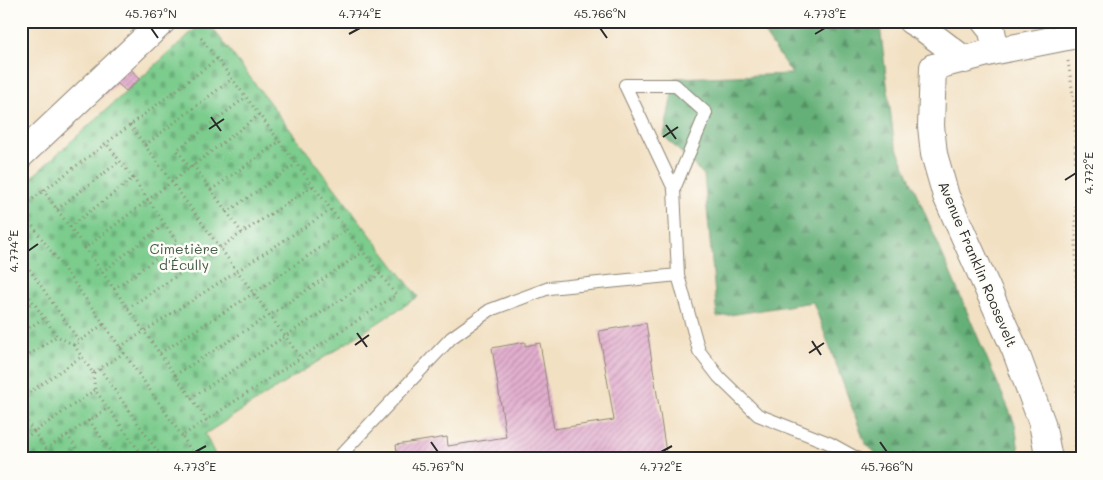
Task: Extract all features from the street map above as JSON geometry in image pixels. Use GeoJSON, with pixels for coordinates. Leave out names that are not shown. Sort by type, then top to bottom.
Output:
{"type":"FeatureCollection","features":[{"type":"Feature","properties":{"kind":"street"},"geometry":{"type":"LineString","coordinates":[[21,155],[163,21]]}},
{"type":"Feature","properties":{"kind":"street"},"geometry":{"type":"LineString","coordinates":[[899,21],[933,68],[996,51],[1073,36]]}},
{"type":"Feature","properties":{"kind":"street"},"geometry":{"type":"LineString","coordinates":[[911,21],[964,60]]}},
{"type":"Feature","properties":{"kind":"street"},"geometry":{"type":"LineString","coordinates":[[984,21],[992,31],[996,51]]}},
{"type":"Feature","properties":{"kind":"street","name":"Avenue Franklin Roosevelt"},"geometry":{"type":"LineString","coordinates":[[933,68],[931,126],[934,154],[946,196],[1015,350],[1042,423],[1049,459]]}},
{"type":"Feature","properties":{"kind":"lane"},"geometry":{"type":"LineString","coordinates":[[674,189],[706,113],[675,85],[626,85],[674,189],[678,275],[699,351],[719,377],[758,416],[829,443],[858,459]]}},
{"type":"Feature","properties":{"kind":"lane"},"geometry":{"type":"LineString","coordinates":[[337,459],[451,338],[490,310],[549,288],[678,275]]}},
{"type":"Feature","properties":{"kind":"path"},"geometry":{"type":"LineString","coordinates":[[1073,36],[1077,376],[1075,459]]}},
{"type":"Feature","properties":{"kind":"path"},"geometry":{"type":"LineString","coordinates":[[182,436],[396,295],[201,38]]}},
{"type":"Feature","properties":{"kind":"path"},"geometry":{"type":"LineString","coordinates":[[197,459],[104,324],[21,209],[217,59]]}},
{"type":"Feature","properties":{"kind":"path"},"geometry":{"type":"LineString","coordinates":[[145,145],[232,79]]}},
{"type":"Feature","properties":{"kind":"path"},"geometry":{"type":"LineString","coordinates":[[190,168],[177,150],[246,97]]}},
{"type":"Feature","properties":{"kind":"path"},"geometry":{"type":"LineString","coordinates":[[85,248],[260,115]]}},
{"type":"Feature","properties":{"kind":"path"},"geometry":{"type":"LineString","coordinates":[[130,124],[301,358]]}},
{"type":"Feature","properties":{"kind":"path"},"geometry":{"type":"LineString","coordinates":[[211,190],[279,142]]}},
{"type":"Feature","properties":{"kind":"path"},"geometry":{"type":"LineString","coordinates":[[106,143],[194,265]]}},
{"type":"Feature","properties":{"kind":"path"},"geometry":{"type":"LineString","coordinates":[[57,209],[120,161]]}},
{"type":"Feature","properties":{"kind":"path"},"geometry":{"type":"LineString","coordinates":[[227,212],[296,164]]}},
{"type":"Feature","properties":{"kind":"path"},"geometry":{"type":"LineString","coordinates":[[193,165],[242,233]]}},
{"type":"Feature","properties":{"kind":"path"},"geometry":{"type":"LineString","coordinates":[[70,227],[133,178]]}},
{"type":"Feature","properties":{"kind":"path"},"geometry":{"type":"LineString","coordinates":[[128,308],[313,186]]}},
{"type":"Feature","properties":{"kind":"path"},"geometry":{"type":"LineString","coordinates":[[44,190],[207,420]]}},
{"type":"Feature","properties":{"kind":"path"},"geometry":{"type":"LineString","coordinates":[[120,348],[331,210]]}},
{"type":"Feature","properties":{"kind":"path"},"geometry":{"type":"LineString","coordinates":[[102,272],[166,224]]}},
{"type":"Feature","properties":{"kind":"path"},"geometry":{"type":"LineString","coordinates":[[160,353],[254,293],[346,230]]}},
{"type":"Feature","properties":{"kind":"path"},"geometry":{"type":"LineString","coordinates":[[114,289],[178,243]]}},
{"type":"Feature","properties":{"kind":"path"},"geometry":{"type":"LineString","coordinates":[[175,375],[270,315],[363,252]]}},
{"type":"Feature","properties":{"kind":"path"},"geometry":{"type":"LineString","coordinates":[[21,257],[79,341]]}},
{"type":"Feature","properties":{"kind":"path"},"geometry":{"type":"LineString","coordinates":[[191,398],[284,335],[380,274]]}},
{"type":"Feature","properties":{"kind":"path"},"geometry":{"type":"LineString","coordinates":[[22,286],[57,336],[74,345],[93,374],[95,390],[145,459]]}},
{"type":"Feature","properties":{"kind":"path"},"geometry":{"type":"LineString","coordinates":[[21,310],[33,302]]}},
{"type":"Feature","properties":{"kind":"path"},"geometry":{"type":"LineString","coordinates":[[21,334],[44,318]]}},
{"type":"Feature","properties":{"kind":"path"},"geometry":{"type":"LineString","coordinates":[[74,345],[104,324]]}},
{"type":"Feature","properties":{"kind":"path"},"geometry":{"type":"LineString","coordinates":[[21,360],[57,336]]}},
{"type":"Feature","properties":{"kind":"path"},"geometry":{"type":"LineString","coordinates":[[93,374],[124,353]]}},
{"type":"Feature","properties":{"kind":"path"},"geometry":{"type":"LineString","coordinates":[[21,398],[81,357]]}},
{"type":"Feature","properties":{"kind":"path"},"geometry":{"type":"LineString","coordinates":[[100,369],[163,459]]}},
{"type":"Feature","properties":{"kind":"path"},"geometry":{"type":"LineString","coordinates":[[21,440],[95,390]]}},
{"type":"Feature","properties":{"kind":"path"},"geometry":{"type":"LineString","coordinates":[[46,449],[108,408]]}},
{"type":"Feature","properties":{"kind":"path"},"geometry":{"type":"LineString","coordinates":[[21,414],[53,459]]}},
{"type":"Feature","properties":{"kind":"path"},"geometry":{"type":"LineString","coordinates":[[89,420],[116,459]]}},
{"type":"Feature","properties":{"kind":"path"},"geometry":{"type":"LineString","coordinates":[[67,435],[84,459]]}},
{"type":"Feature","properties":{"kind":"green space","name":"Cimetière d'Écully"},"geometry":{"type":"Polygon","coordinates":[[[204,21],[207,21],[418,297],[205,434],[217,459],[21,459],[21,187],[204,21]]]}},
{"type":"Feature","properties":{"kind":"green space"},"geometry":{"type":"Polygon","coordinates":[[[756,21],[875,21],[880,26],[894,141],[1015,424],[1020,459],[882,459],[865,443],[813,302],[717,317],[704,175],[664,136],[675,78],[792,74],[756,21]]]}},
{"type":"Feature","properties":{"kind":"building"},"geometry":{"type":"Polygon","coordinates":[[[842,21],[856,21],[850,28],[842,21]]]}},
{"type":"Feature","properties":{"kind":"building"},"geometry":{"type":"Polygon","coordinates":[[[125,63],[140,79],[126,91],[117,83],[101,98],[94,91],[125,63]]]}},
{"type":"Feature","properties":{"kind":"building"},"geometry":{"type":"Polygon","coordinates":[[[646,323],[667,459],[510,459],[509,455],[488,459],[398,459],[396,445],[447,437],[448,446],[506,437],[492,348],[525,342],[525,346],[540,343],[554,429],[614,420],[599,331],[646,323]]]}}]}
